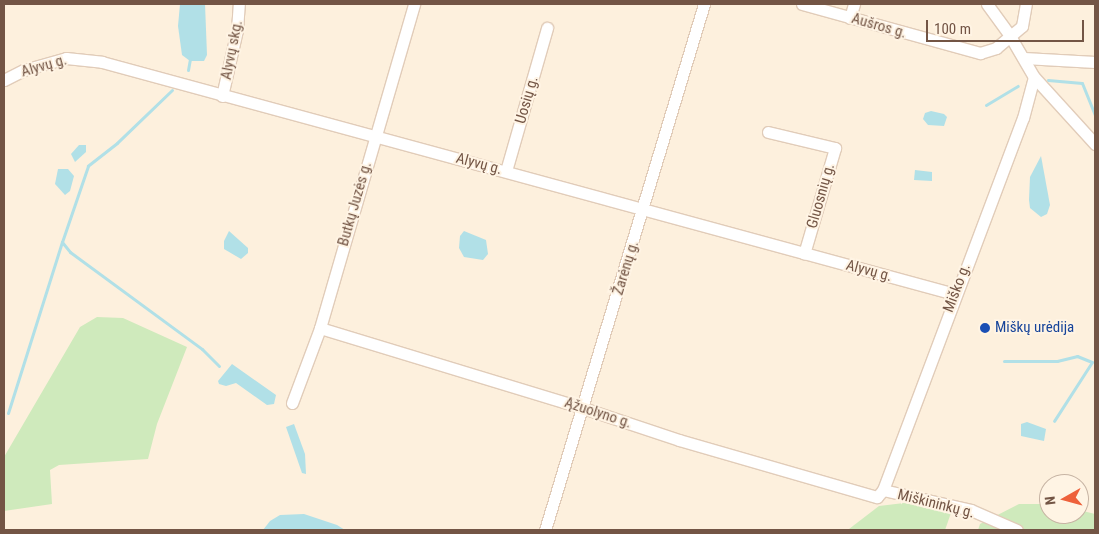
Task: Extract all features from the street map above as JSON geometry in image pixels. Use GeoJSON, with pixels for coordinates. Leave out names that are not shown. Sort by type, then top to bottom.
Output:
{"type":"FeatureCollection","features":[{"type":"Feature","properties":{"kind":"street","name":"Alyvų skg."},"geometry":{"type":"LineString","coordinates":[[222,96],[237,30],[239,4]]}},
{"type":"Feature","properties":{"kind":"street","name":"Butkų Juzės g."},"geometry":{"type":"LineString","coordinates":[[292,403],[320,328],[414,4]]}},
{"type":"Feature","properties":{"kind":"street","name":"Žarėnų g."},"geometry":{"type":"LineString","coordinates":[[545,530],[644,211],[704,4]]}},
{"type":"Feature","properties":{"kind":"street","name":"Aušros g."},"geometry":{"type":"LineString","coordinates":[[802,4],[980,53],[989,53],[1010,36]]}},
{"type":"Feature","properties":{"kind":"street"},"geometry":{"type":"LineString","coordinates":[[850,18],[854,4]]}},
{"type":"Feature","properties":{"kind":"street"},"geometry":{"type":"LineString","coordinates":[[987,4],[1010,36],[1034,77],[1095,144]]}},
{"type":"Feature","properties":{"kind":"street"},"geometry":{"type":"LineString","coordinates":[[1010,36],[1022,26],[1026,4]]}},
{"type":"Feature","properties":{"kind":"street","name":"Uosių g."},"geometry":{"type":"LineString","coordinates":[[506,172],[547,28]]}},
{"type":"Feature","properties":{"kind":"street","name":"Alyvų g."},"geometry":{"type":"LineString","coordinates":[[4,80],[51,61],[79,58],[375,136],[644,211],[955,294]]}},
{"type":"Feature","properties":{"kind":"street"},"geometry":{"type":"LineString","coordinates":[[1024,58],[1095,62]]}},
{"type":"Feature","properties":{"kind":"street","name":"Miško g."},"geometry":{"type":"LineString","coordinates":[[880,494],[1023,118],[1034,77]]}},
{"type":"Feature","properties":{"kind":"street","name":"Gluosnių g."},"geometry":{"type":"LineString","coordinates":[[768,132],[835,148],[804,254]]}},
{"type":"Feature","properties":{"kind":"street","name":"Ąžuolyno g."},"geometry":{"type":"LineString","coordinates":[[320,328],[583,408],[688,443],[880,494]]}},
{"type":"Feature","properties":{"kind":"street","name":"Miškininkų g."},"geometry":{"type":"LineString","coordinates":[[880,494],[971,510],[1017,530]]}},
{"type":"Feature","properties":{"kind":"green space"},"geometry":{"type":"Polygon","coordinates":[[[97,317],[123,318],[187,347],[157,424],[148,459],[59,465],[50,470],[52,504],[4,511],[4,457],[80,327],[97,317]]]}},
{"type":"Feature","properties":{"kind":"green space"},"geometry":{"type":"Polygon","coordinates":[[[904,503],[951,513],[945,530],[849,529],[879,506],[904,503]]]}},
{"type":"Feature","properties":{"kind":"green space"},"geometry":{"type":"Polygon","coordinates":[[[1019,504],[1039,504],[1039,524],[1089,524],[1089,512],[1095,514],[1095,530],[978,530],[980,524],[1019,504]]]}},
{"type":"Feature","properties":{"kind":"water"},"geometry":{"type":"Polygon","coordinates":[[[180,4],[205,4],[207,55],[204,61],[190,61],[182,55],[178,26],[180,4]]]}},
{"type":"Feature","properties":{"kind":"water"},"geometry":{"type":"Polygon","coordinates":[[[931,111],[944,114],[947,117],[944,126],[928,125],[923,119],[925,113],[931,111]]]}},
{"type":"Feature","properties":{"kind":"water"},"geometry":{"type":"Polygon","coordinates":[[[79,145],[86,145],[86,152],[75,162],[71,154],[79,145]]]}},
{"type":"Feature","properties":{"kind":"water"},"geometry":{"type":"Polygon","coordinates":[[[1041,156],[1050,205],[1047,214],[1041,217],[1030,208],[1029,200],[1030,177],[1041,156]]]}},
{"type":"Feature","properties":{"kind":"water"},"geometry":{"type":"Polygon","coordinates":[[[58,169],[68,169],[74,176],[70,191],[65,195],[55,184],[58,169]]]}},
{"type":"Feature","properties":{"kind":"water"},"geometry":{"type":"Polygon","coordinates":[[[915,170],[932,172],[932,181],[914,180],[915,170]]]}},
{"type":"Feature","properties":{"kind":"water"},"geometry":{"type":"Polygon","coordinates":[[[229,231],[248,248],[248,253],[241,259],[224,249],[224,241],[229,231]]]}},
{"type":"Feature","properties":{"kind":"water"},"geometry":{"type":"Polygon","coordinates":[[[464,231],[486,240],[488,254],[483,260],[464,257],[459,248],[460,236],[464,231]]]}},
{"type":"Feature","properties":{"kind":"water"},"geometry":{"type":"Polygon","coordinates":[[[232,364],[276,395],[274,404],[267,405],[236,383],[226,386],[219,384],[218,381],[232,364]]]}},
{"type":"Feature","properties":{"kind":"water"},"geometry":{"type":"Polygon","coordinates":[[[1027,422],[1046,429],[1044,441],[1021,436],[1021,424],[1027,422]]]}},
{"type":"Feature","properties":{"kind":"water"},"geometry":{"type":"Polygon","coordinates":[[[294,424],[305,454],[306,474],[302,473],[286,427],[294,424]]]}},
{"type":"Feature","properties":{"kind":"water"},"geometry":{"type":"Polygon","coordinates":[[[304,514],[337,525],[345,530],[263,530],[270,521],[280,515],[304,514]]]}},
{"type":"Feature","properties":{"kind":"waterway"},"geometry":{"type":"LineString","coordinates":[[188,70],[190,59]]}},
{"type":"Feature","properties":{"kind":"waterway"},"geometry":{"type":"LineString","coordinates":[[1048,80],[1082,83],[1095,116]]}},
{"type":"Feature","properties":{"kind":"waterway"},"geometry":{"type":"LineString","coordinates":[[986,105],[1018,86]]}},
{"type":"Feature","properties":{"kind":"waterway"},"geometry":{"type":"LineString","coordinates":[[172,90],[117,143],[88,166],[62,242],[70,252],[202,349],[219,366]]}},
{"type":"Feature","properties":{"kind":"waterway"},"geometry":{"type":"LineString","coordinates":[[8,413],[62,242]]}},
{"type":"Feature","properties":{"kind":"waterway"},"geometry":{"type":"LineString","coordinates":[[1004,361],[1057,361],[1077,356],[1092,362],[1054,421]]}},
{"type":"Feature","properties":{"kind":"place","name":"Miškų urėdija"},"geometry":{"type":"Point","coordinates":[985,328]}}]}
